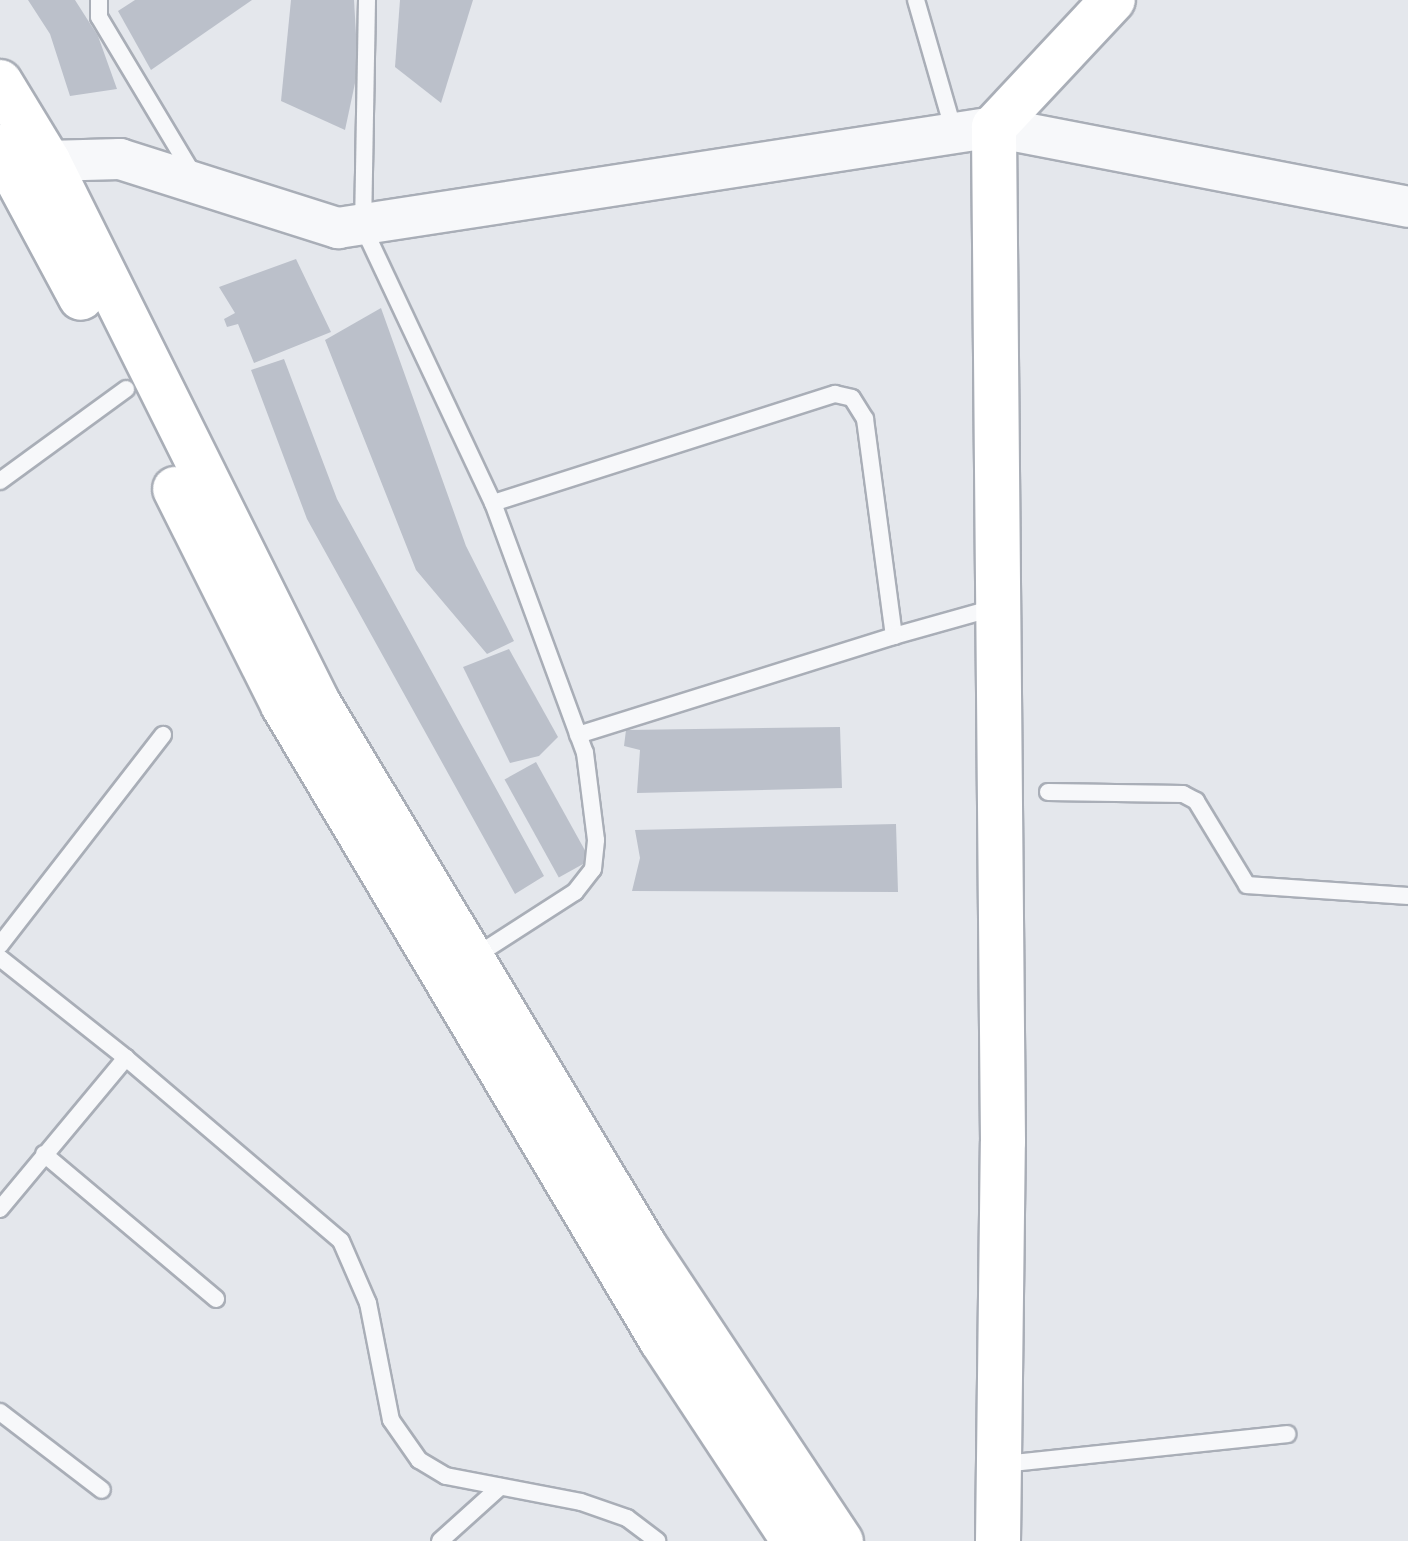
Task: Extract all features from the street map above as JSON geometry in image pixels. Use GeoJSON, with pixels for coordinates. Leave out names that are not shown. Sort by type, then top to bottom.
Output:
{"type":"FeatureCollection","features":[{"type":"Feature","properties":{"kind":"main road"},"geometry":{"type":"LineString","coordinates":[[998,1541],[998,606],[974,130],[1113,0]]}},
{"type":"Feature","properties":{"kind":"main road"},"geometry":{"type":"LineString","coordinates":[[0,82],[21,160],[126,389],[283,705],[662,1341],[794,1541]]}},
{"type":"Feature","properties":{"kind":"main road"},"geometry":{"type":"LineString","coordinates":[[21,160],[318,703],[474,957],[644,1245],[841,1541]]}},
{"type":"Feature","properties":{"kind":"street"},"geometry":{"type":"LineString","coordinates":[[21,160],[120,159],[195,178],[295,220],[363,227],[974,130],[1408,207]]}},
{"type":"Feature","properties":{"kind":"lane"},"geometry":{"type":"LineString","coordinates":[[99,0],[99,17],[195,178]]}},
{"type":"Feature","properties":{"kind":"lane"},"geometry":{"type":"LineString","coordinates":[[367,0],[363,227],[493,503],[578,735],[594,803],[593,869],[575,892],[474,957]]}},
{"type":"Feature","properties":{"kind":"lane"},"geometry":{"type":"LineString","coordinates":[[916,0],[974,130]]}},
{"type":"Feature","properties":{"kind":"lane"},"geometry":{"type":"LineString","coordinates":[[0,481],[126,389]]}},
{"type":"Feature","properties":{"kind":"lane"},"geometry":{"type":"LineString","coordinates":[[493,503],[813,397],[852,398],[865,419],[894,636]]}},
{"type":"Feature","properties":{"kind":"lane"},"geometry":{"type":"LineString","coordinates":[[578,735],[998,606]]}},
{"type":"Feature","properties":{"kind":"lane"},"geometry":{"type":"LineString","coordinates":[[0,945],[163,735]]}},
{"type":"Feature","properties":{"kind":"lane"},"geometry":{"type":"LineString","coordinates":[[1048,792],[1183,794],[1196,801],[1247,885],[1408,896]]}},
{"type":"Feature","properties":{"kind":"lane"},"geometry":{"type":"LineString","coordinates":[[0,958],[126,1058],[341,1241],[368,1303],[401,1441],[446,1476],[581,1502],[627,1518],[657,1541]]}},
{"type":"Feature","properties":{"kind":"lane"},"geometry":{"type":"LineString","coordinates":[[0,1209],[126,1058]]}},
{"type":"Feature","properties":{"kind":"lane"},"geometry":{"type":"LineString","coordinates":[[44,1154],[216,1299]]}},
{"type":"Feature","properties":{"kind":"lane"},"geometry":{"type":"LineString","coordinates":[[0,1412],[102,1490]]}},
{"type":"Feature","properties":{"kind":"lane"},"geometry":{"type":"LineString","coordinates":[[999,1465],[1287,1434]]}},
{"type":"Feature","properties":{"kind":"lane"},"geometry":{"type":"LineString","coordinates":[[440,1541],[500,1487]]}},
{"type":"Feature","properties":{"kind":"building"},"geometry":{"type":"Polygon","coordinates":[[[28,0],[75,0],[98,36],[117,89],[70,96],[50,34],[28,0]]]}},
{"type":"Feature","properties":{"kind":"building"},"geometry":{"type":"Polygon","coordinates":[[[135,0],[252,0],[151,70],[118,11],[135,0]]]}},
{"type":"Feature","properties":{"kind":"building"},"geometry":{"type":"Polygon","coordinates":[[[291,0],[354,0],[358,69],[345,130],[281,101],[291,0]]]}},
{"type":"Feature","properties":{"kind":"building"},"geometry":{"type":"Polygon","coordinates":[[[400,0],[473,0],[441,103],[395,67],[400,0]]]}},
{"type":"Feature","properties":{"kind":"building"},"geometry":{"type":"Polygon","coordinates":[[[296,259],[331,332],[254,363],[238,324],[227,327],[224,319],[235,313],[219,287],[296,259]]]}},
{"type":"Feature","properties":{"kind":"building"},"geometry":{"type":"Polygon","coordinates":[[[381,308],[466,546],[514,641],[487,654],[416,570],[325,340],[381,308]]]}},
{"type":"Feature","properties":{"kind":"building"},"geometry":{"type":"Polygon","coordinates":[[[284,359],[337,499],[544,876],[515,894],[307,519],[251,370],[284,359]]]}},
{"type":"Feature","properties":{"kind":"building"},"geometry":{"type":"Polygon","coordinates":[[[509,649],[558,737],[539,756],[510,763],[463,667],[509,649]]]}},
{"type":"Feature","properties":{"kind":"building"},"geometry":{"type":"Polygon","coordinates":[[[840,727],[842,788],[637,793],[640,750],[624,746],[626,730],[840,727]]]}},
{"type":"Feature","properties":{"kind":"building"},"geometry":{"type":"Polygon","coordinates":[[[536,762],[590,860],[559,877],[505,779],[536,762]]]}},
{"type":"Feature","properties":{"kind":"building"},"geometry":{"type":"Polygon","coordinates":[[[896,824],[898,892],[632,891],[640,858],[635,830],[896,824]]]}}]}
